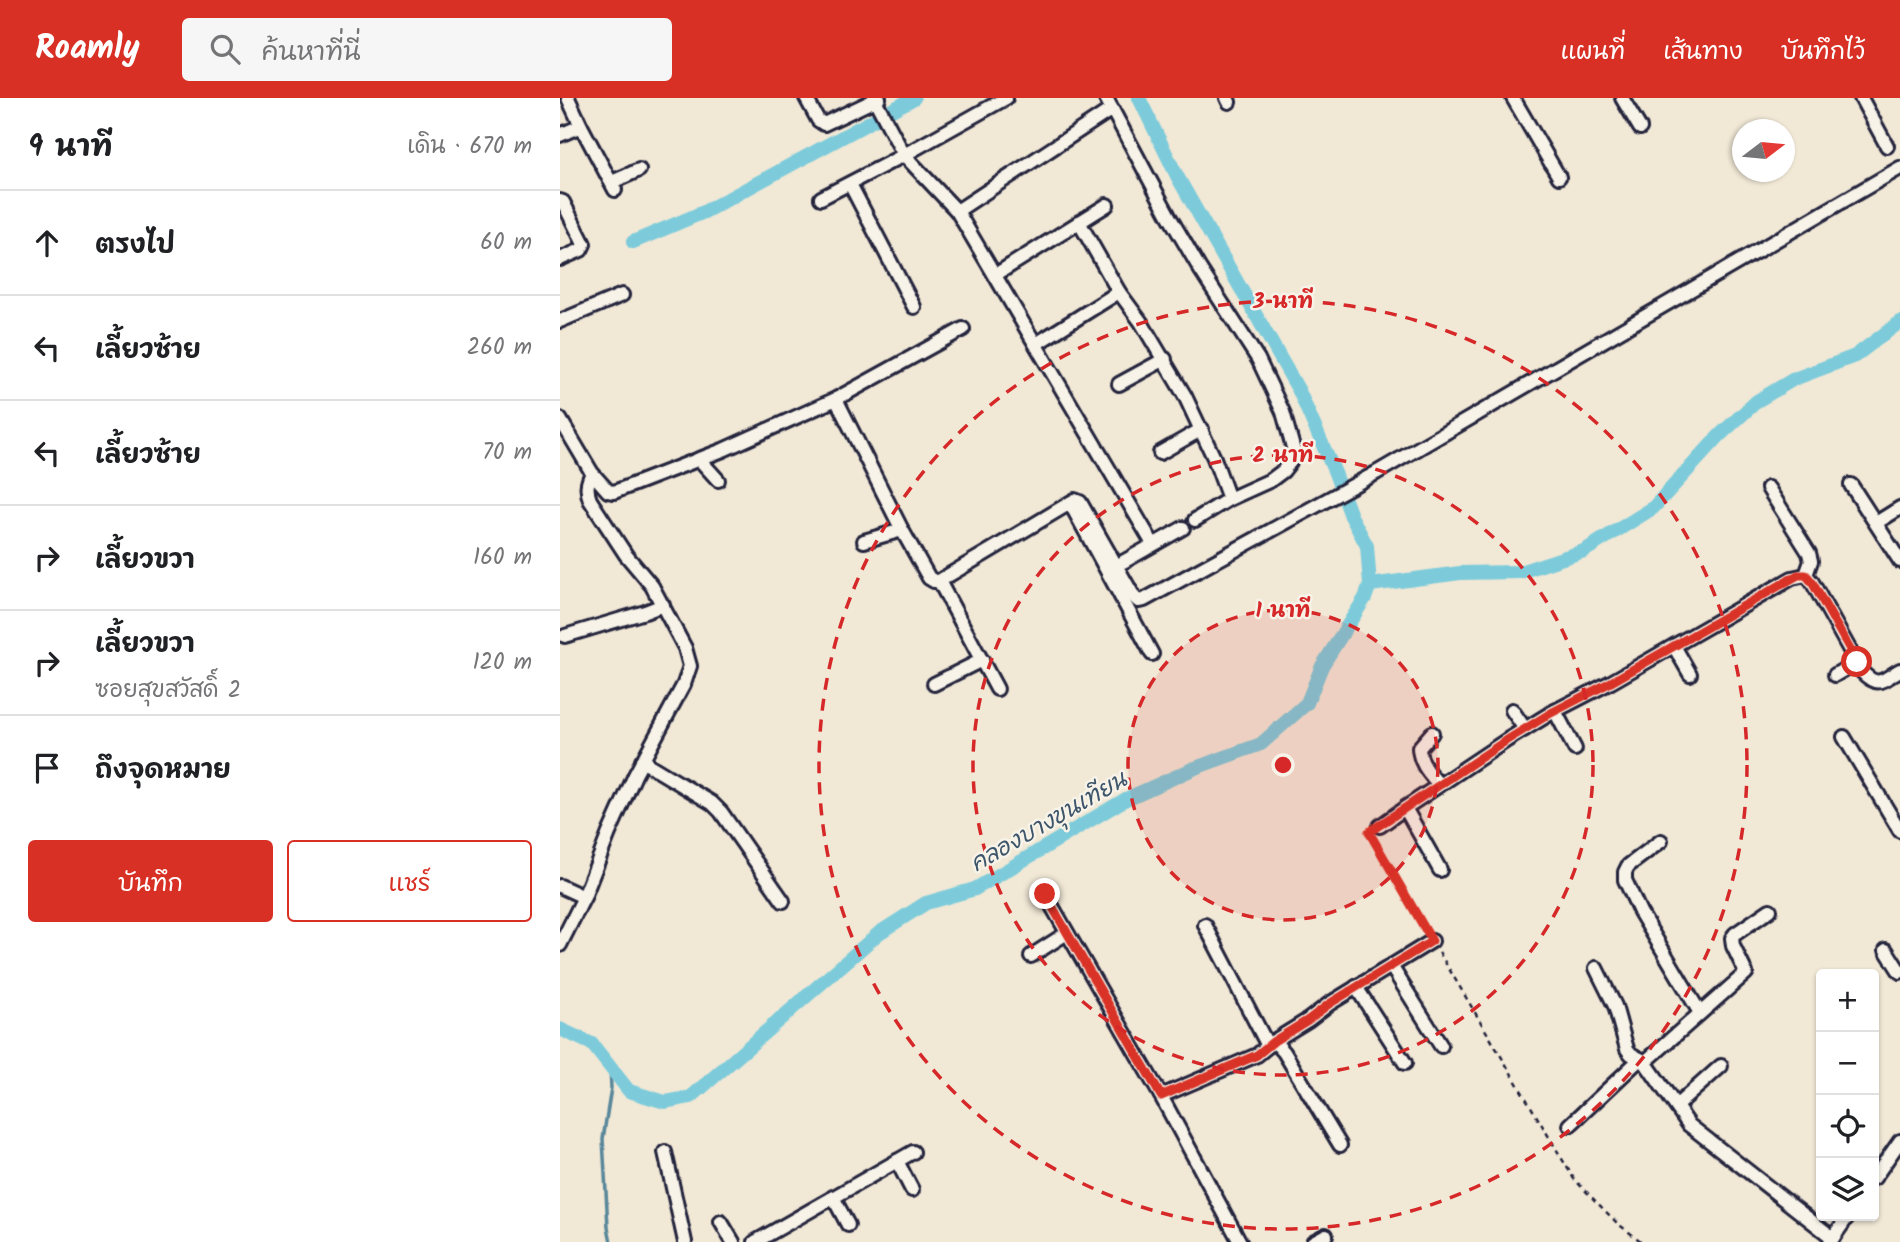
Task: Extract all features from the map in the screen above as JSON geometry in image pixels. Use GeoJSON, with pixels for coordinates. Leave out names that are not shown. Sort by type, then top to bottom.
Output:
{"type":"FeatureCollection","features":[{"type":"Feature","properties":{"kind":"street"},"geometry":{"type":"LineString","coordinates":[[568,98],[614,186],[639,170]]}},
{"type":"Feature","properties":{"kind":"street"},"geometry":{"type":"LineString","coordinates":[[806,98],[818,120],[824,124],[877,101],[904,155],[957,211],[1153,544]]}},
{"type":"Feature","properties":{"kind":"street"},"geometry":{"type":"LineString","coordinates":[[821,198],[1006,98]]}},
{"type":"Feature","properties":{"kind":"street"},"geometry":{"type":"LineString","coordinates":[[1513,98],[1559,177]]}},
{"type":"Feature","properties":{"kind":"street"},"geometry":{"type":"LineString","coordinates":[[1622,98],[1640,128]]}},
{"type":"Feature","properties":{"kind":"street"},"geometry":{"type":"LineString","coordinates":[[1861,98],[1887,146]]}},
{"type":"Feature","properties":{"kind":"street"},"geometry":{"type":"LineString","coordinates":[[957,211],[1109,104],[1176,226],[1258,359],[1283,412],[1294,451],[1283,471],[1271,480],[1229,499],[1195,520]]}},
{"type":"Feature","properties":{"kind":"street"},"geometry":{"type":"LineString","coordinates":[[560,135],[581,126]]}},
{"type":"Feature","properties":{"kind":"street"},"geometry":{"type":"LineString","coordinates":[[835,398],[929,578],[939,581],[1075,500],[1080,502],[1138,601],[1144,600],[1376,473],[1900,168]]}},
{"type":"Feature","properties":{"kind":"street"},"geometry":{"type":"LineString","coordinates":[[850,184],[914,307]]}},
{"type":"Feature","properties":{"kind":"street"},"geometry":{"type":"LineString","coordinates":[[560,201],[563,202],[584,244],[581,250],[560,259]]}},
{"type":"Feature","properties":{"kind":"street"},"geometry":{"type":"LineString","coordinates":[[995,275],[1107,205]]}},
{"type":"Feature","properties":{"kind":"street"},"geometry":{"type":"LineString","coordinates":[[1079,222],[1119,292],[1165,359],[1202,429],[1229,499]]}},
{"type":"Feature","properties":{"kind":"street"},"geometry":{"type":"LineString","coordinates":[[1036,344],[1119,292]]}},
{"type":"Feature","properties":{"kind":"street"},"geometry":{"type":"LineString","coordinates":[[560,321],[622,295]]}},
{"type":"Feature","properties":{"kind":"street"},"geometry":{"type":"LineString","coordinates":[[560,419],[592,472],[608,491],[614,492],[723,450],[835,398],[963,329]]}},
{"type":"Feature","properties":{"kind":"street"},"geometry":{"type":"LineString","coordinates":[[1119,384],[1165,359]]}},
{"type":"Feature","properties":{"kind":"street"},"geometry":{"type":"LineString","coordinates":[[1160,453],[1202,429]]}},
{"type":"Feature","properties":{"kind":"street"},"geometry":{"type":"LineString","coordinates":[[699,459],[718,480]]}},
{"type":"Feature","properties":{"kind":"street"},"geometry":{"type":"LineString","coordinates":[[560,945],[584,897],[609,833],[642,761],[684,684],[690,666],[685,648],[652,586],[626,555],[590,500],[587,482],[592,472]]}},
{"type":"Feature","properties":{"kind":"street"},"geometry":{"type":"LineString","coordinates":[[1851,485],[1900,561]]}},
{"type":"Feature","properties":{"kind":"street"},"geometry":{"type":"LineString","coordinates":[[1768,488],[1809,553],[1811,561],[1806,575]]}},
{"type":"Feature","properties":{"kind":"street"},"geometry":{"type":"LineString","coordinates":[[1070,503],[1152,654]]}},
{"type":"Feature","properties":{"kind":"street"},"geometry":{"type":"LineString","coordinates":[[1876,523],[1900,508]]}},
{"type":"Feature","properties":{"kind":"street"},"geometry":{"type":"LineString","coordinates":[[1123,562],[1183,527]]}},
{"type":"Feature","properties":{"kind":"street"},"geometry":{"type":"LineString","coordinates":[[864,541],[902,530]]}},
{"type":"Feature","properties":{"kind":"street"},"geometry":{"type":"LineString","coordinates":[[1380,826],[1555,711],[1792,578],[1806,575]]}},
{"type":"Feature","properties":{"kind":"street"},"geometry":{"type":"LineString","coordinates":[[1806,575],[1862,672],[1871,681],[1879,682],[1900,670]]}},
{"type":"Feature","properties":{"kind":"street"},"geometry":{"type":"LineString","coordinates":[[939,581],[997,689]]}},
{"type":"Feature","properties":{"kind":"street"},"geometry":{"type":"LineString","coordinates":[[565,636],[663,605]]}},
{"type":"Feature","properties":{"kind":"street"},"geometry":{"type":"LineString","coordinates":[[1674,646],[1690,674]]}},
{"type":"Feature","properties":{"kind":"street"},"geometry":{"type":"LineString","coordinates":[[934,684],[982,660]]}},
{"type":"Feature","properties":{"kind":"street"},"geometry":{"type":"LineString","coordinates":[[1835,675],[1857,662]]}},
{"type":"Feature","properties":{"kind":"street"},"geometry":{"type":"LineString","coordinates":[[1512,710],[1525,729]]}},
{"type":"Feature","properties":{"kind":"street"},"geometry":{"type":"LineString","coordinates":[[1555,711],[1575,749]]}},
{"type":"Feature","properties":{"kind":"street"},"geometry":{"type":"LineString","coordinates":[[1432,733],[1419,748],[1420,758],[1439,785]]}},
{"type":"Feature","properties":{"kind":"street"},"geometry":{"type":"LineString","coordinates":[[1844,737],[1900,831]]}},
{"type":"Feature","properties":{"kind":"street"},"geometry":{"type":"LineString","coordinates":[[642,761],[712,803],[783,901]]}},
{"type":"Feature","properties":{"kind":"street"},"geometry":{"type":"LineString","coordinates":[[1405,808],[1440,870]]}},
{"type":"Feature","properties":{"kind":"street"},"geometry":{"type":"LineString","coordinates":[[1661,841],[1628,866],[1625,880],[1640,912],[1700,1013]]}},
{"type":"Feature","properties":{"kind":"street"},"geometry":{"type":"LineString","coordinates":[[560,886],[584,897]]}},
{"type":"Feature","properties":{"kind":"street"},"geometry":{"type":"LineString","coordinates":[[1045,894],[1161,1096],[1240,1242]]}},
{"type":"Feature","properties":{"kind":"street"},"geometry":{"type":"LineString","coordinates":[[1570,1125],[1746,972],[1731,941],[1733,936],[1770,910]]}},
{"type":"Feature","properties":{"kind":"street"},"geometry":{"type":"LineString","coordinates":[[1205,925],[1271,1044],[1284,1052],[1340,1145]]}},
{"type":"Feature","properties":{"kind":"street"},"geometry":{"type":"LineString","coordinates":[[1031,956],[1067,933]]}},
{"type":"Feature","properties":{"kind":"street"},"geometry":{"type":"LineString","coordinates":[[1161,1096],[1257,1055],[1356,987],[1432,941]]}},
{"type":"Feature","properties":{"kind":"street"},"geometry":{"type":"LineString","coordinates":[[1886,950],[1900,972]]}},
{"type":"Feature","properties":{"kind":"street"},"geometry":{"type":"LineString","coordinates":[[1391,966],[1441,1046]]}},
{"type":"Feature","properties":{"kind":"street"},"geometry":{"type":"LineString","coordinates":[[1596,968],[1615,1006],[1628,1049],[1642,1060],[1689,1125],[1831,1240],[1844,1221]]}},
{"type":"Feature","properties":{"kind":"street"},"geometry":{"type":"LineString","coordinates":[[1356,987],[1405,1063]]}},
{"type":"Feature","properties":{"kind":"street"},"geometry":{"type":"LineString","coordinates":[[1676,1107],[1721,1066]]}},
{"type":"Feature","properties":{"kind":"street"},"geometry":{"type":"LineString","coordinates":[[1879,1171],[1900,1141]]}},
{"type":"Feature","properties":{"kind":"street"},"geometry":{"type":"LineString","coordinates":[[665,1152],[685,1242]]}},
{"type":"Feature","properties":{"kind":"street"},"geometry":{"type":"LineString","coordinates":[[755,1242],[913,1152]]}},
{"type":"Feature","properties":{"kind":"street"},"geometry":{"type":"LineString","coordinates":[[897,1161],[912,1190]]}},
{"type":"Feature","properties":{"kind":"street"},"geometry":{"type":"LineString","coordinates":[[833,1197],[848,1225]]}},
{"type":"Feature","properties":{"kind":"street"},"geometry":{"type":"LineString","coordinates":[[721,1222],[733,1242]]}},
{"type":"Feature","properties":{"kind":"street"},"geometry":{"type":"LineString","coordinates":[[1313,1242],[1326,1235]]}},
{"type":"Feature","properties":{"kind":"path"},"geometry":{"type":"LineString","coordinates":[[1380,826],[1369,832],[1574,1179],[1617,1223],[1642,1242]]}},
{"type":"Feature","properties":{"kind":"waterway"},"geometry":{"type":"LineString","coordinates":[[633,242],[704,212],[914,98]]}},
{"type":"Feature","properties":{"kind":"waterway","name":"คลองบางขุนเทียน"},"geometry":{"type":"LineString","coordinates":[[560,1029],[592,1044],[629,1091],[665,1102],[691,1097],[879,933],[926,903],[975,889],[1126,799],[1195,768],[1261,744],[1307,703],[1322,666],[1365,598],[1370,585],[1367,546],[1351,516],[1299,391],[1177,176],[1139,98]]}},
{"type":"Feature","properties":{"kind":"waterway","name":"คลองบางขุนเทียน"},"geometry":{"type":"LineString","coordinates":[[1370,585],[1460,573],[1520,572],[1584,551],[1653,508],[1720,435],[1757,401],[1794,379],[1855,356],[1900,322]]}},
{"type":"Feature","properties":{"kind":"waterway"},"geometry":{"type":"LineString","coordinates":[[610,1066],[611,1088],[603,1139],[611,1242]]}},
{"type":"Feature","properties":{"kind":"route"},"geometry":{"type":"LineString","coordinates":[[1045,894],[1161,1096],[1257,1055],[1329,1004],[1432,941],[1369,832],[1507,740],[1798,575],[1806,575],[1812,582],[1857,662]]}}]}
